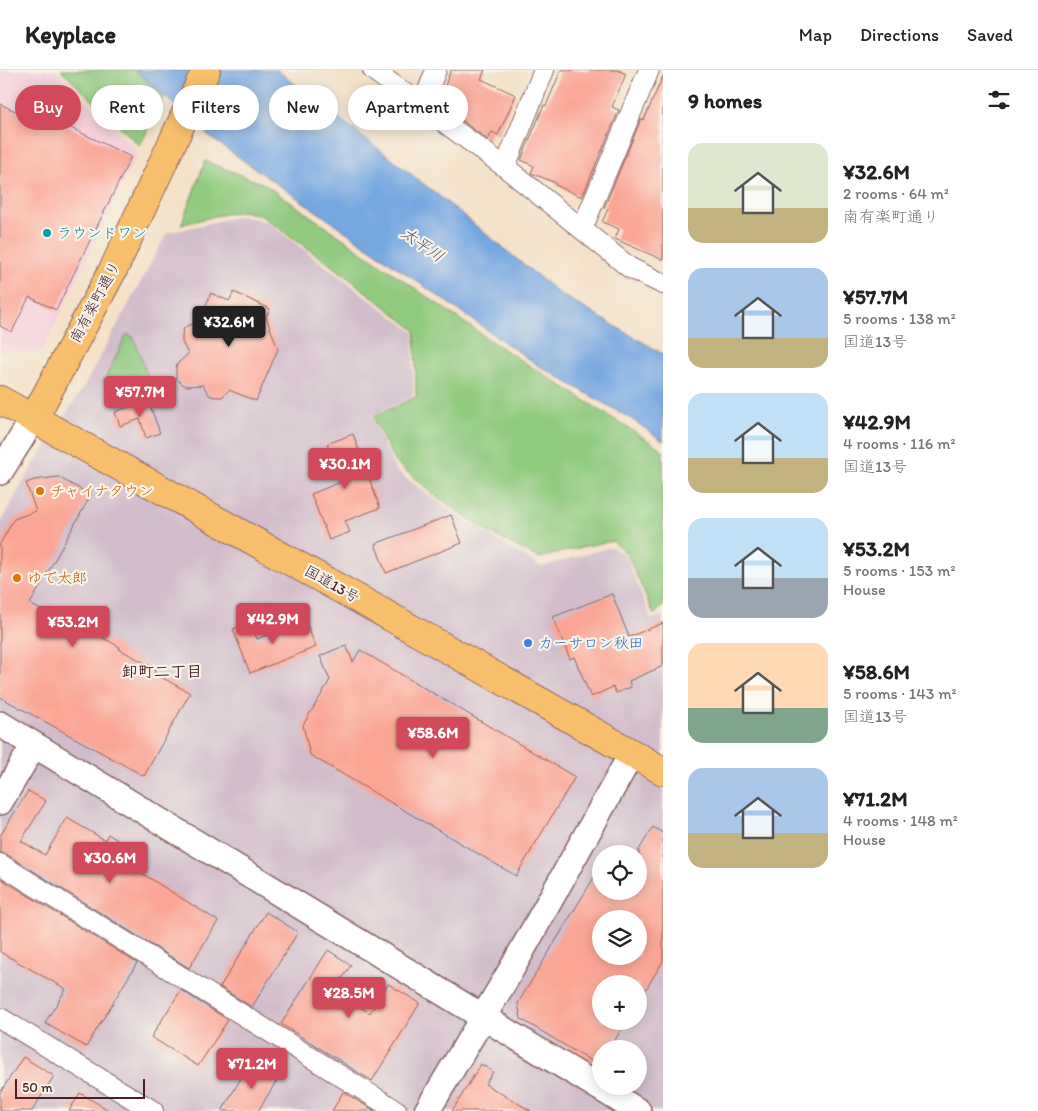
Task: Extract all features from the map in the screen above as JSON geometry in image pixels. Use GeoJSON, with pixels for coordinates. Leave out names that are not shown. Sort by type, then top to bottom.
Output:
{"type":"FeatureCollection","features":[{"type":"Feature","properties":{"kind":"main road","name":"南有楽町通り"},"geometry":{"type":"LineString","coordinates":[[34,418],[115,266],[206,70]]}},
{"type":"Feature","properties":{"kind":"main road","name":"国道13号"},"geometry":{"type":"LineString","coordinates":[[0,400],[663,771]]}},
{"type":"Feature","properties":{"kind":"street"},"geometry":{"type":"LineString","coordinates":[[373,70],[393,85]]}},
{"type":"Feature","properties":{"kind":"street"},"geometry":{"type":"LineString","coordinates":[[430,85],[436,70]]}},
{"type":"Feature","properties":{"kind":"street"},"geometry":{"type":"LineString","coordinates":[[505,167],[544,70]]}},
{"type":"Feature","properties":{"kind":"street"},"geometry":{"type":"LineString","coordinates":[[582,229],[649,70]]}},
{"type":"Feature","properties":{"kind":"street"},"geometry":{"type":"LineString","coordinates":[[455,130],[505,167],[630,268],[663,284]]}},
{"type":"Feature","properties":{"kind":"street"},"geometry":{"type":"LineString","coordinates":[[0,472],[34,418]]}},
{"type":"Feature","properties":{"kind":"street"},"geometry":{"type":"LineString","coordinates":[[0,724],[638,1111]]}},
{"type":"Feature","properties":{"kind":"street"},"geometry":{"type":"LineString","coordinates":[[0,802],[34,745]]}},
{"type":"Feature","properties":{"kind":"street"},"geometry":{"type":"LineString","coordinates":[[427,1111],[510,972],[632,753]]}},
{"type":"Feature","properties":{"kind":"street"},"geometry":{"type":"LineString","coordinates":[[0,864],[397,1111]]}},
{"type":"Feature","properties":{"kind":"street"},"geometry":{"type":"LineString","coordinates":[[0,1018],[153,1111]]}},
{"type":"Feature","properties":{"kind":"shaded area","name":"ラウンドワン"},"geometry":{"type":"Polygon","coordinates":[[[0,70],[55,70],[70,85],[15,85],[15,130],[81,130],[81,96],[91,106],[91,130],[116,130],[138,152],[42,352],[0,351],[0,70]]]}},
{"type":"Feature","properties":{"kind":"shaded area"},"geometry":{"type":"Polygon","coordinates":[[[240,216],[267,222],[413,332],[413,397],[371,416],[395,470],[459,517],[541,567],[611,547],[626,556],[651,619],[663,616],[663,1111],[0,1111],[0,524],[25,479],[87,381],[167,233],[240,216]]]}},
{"type":"Feature","properties":{"kind":"green space"},"geometry":{"type":"Polygon","coordinates":[[[61,70],[138,70],[155,85],[91,85],[91,99],[81,89],[81,85],[77,85],[61,70]]]}},
{"type":"Feature","properties":{"kind":"green space"},"geometry":{"type":"Polygon","coordinates":[[[123,130],[148,130],[140,146],[123,130]]]}},
{"type":"Feature","properties":{"kind":"green space"},"geometry":{"type":"Polygon","coordinates":[[[205,161],[264,184],[494,343],[663,450],[663,606],[654,615],[627,554],[613,541],[539,558],[488,532],[436,496],[394,461],[373,417],[416,397],[415,330],[338,270],[260,215],[243,211],[181,225],[205,161]]]}},
{"type":"Feature","properties":{"kind":"green space"},"geometry":{"type":"Polygon","coordinates":[[[127,334],[134,338],[154,394],[117,407],[104,381],[127,334]]]}},
{"type":"Feature","properties":{"kind":"water","name":"太平川"},"geometry":{"type":"Polygon","coordinates":[[[135,70],[277,70],[296,85],[269,85],[269,130],[338,130],[338,117],[348,125],[348,130],[354,130],[560,294],[663,354],[663,441],[633,420],[539,366],[214,140],[203,130],[259,130],[259,85],[173,85],[173,104],[163,95],[163,85],[152,85],[135,70]]]}},
{"type":"Feature","properties":{"kind":"building"},"geometry":{"type":"Polygon","coordinates":[[[451,70],[485,70],[481,79],[516,95],[498,135],[492,132],[488,140],[468,125],[468,85],[445,85],[451,70]]]}},
{"type":"Feature","properties":{"kind":"building"},"geometry":{"type":"Polygon","coordinates":[[[561,70],[618,70],[626,74],[612,107],[619,110],[582,197],[555,185],[556,183],[531,173],[534,166],[521,160],[561,70]]]}},
{"type":"Feature","properties":{"kind":"building"},"geometry":{"type":"Polygon","coordinates":[[[663,76],[663,260],[615,239],[619,229],[602,222],[608,209],[604,208],[641,119],[644,120],[663,76]]]}},
{"type":"Feature","properties":{"kind":"building","name":"ラウンドワン"},"geometry":{"type":"Polygon","coordinates":[[[0,104],[15,111],[15,130],[75,130],[131,157],[56,310],[29,297],[12,332],[0,326],[0,104]]]}},
{"type":"Feature","properties":{"kind":"building"},"geometry":{"type":"Polygon","coordinates":[[[234,292],[270,309],[266,317],[278,349],[256,401],[229,390],[222,397],[215,397],[209,395],[203,385],[186,386],[176,378],[178,363],[188,354],[182,342],[184,328],[189,325],[198,324],[211,293],[229,301],[234,292]]]}},
{"type":"Feature","properties":{"kind":"building"},"geometry":{"type":"Polygon","coordinates":[[[148,400],[160,433],[146,438],[140,419],[120,426],[115,412],[148,400]]]}},
{"type":"Feature","properties":{"kind":"building"},"geometry":{"type":"Polygon","coordinates":[[[353,434],[380,508],[345,521],[350,532],[329,540],[311,494],[341,482],[327,444],[353,434]]]}},
{"type":"Feature","properties":{"kind":"building"},"geometry":{"type":"Polygon","coordinates":[[[58,477],[91,495],[30,604],[85,634],[88,630],[120,647],[119,649],[156,669],[154,673],[190,693],[144,776],[0,697],[0,544],[14,519],[36,511],[26,483],[58,477]]]}},
{"type":"Feature","properties":{"kind":"building"},"geometry":{"type":"Polygon","coordinates":[[[451,515],[462,543],[386,573],[375,544],[451,515]]]}},
{"type":"Feature","properties":{"kind":"building"},"geometry":{"type":"Polygon","coordinates":[[[612,594],[629,637],[663,623],[663,666],[629,681],[631,687],[616,693],[613,687],[591,697],[574,657],[570,659],[553,617],[612,594]]]}},
{"type":"Feature","properties":{"kind":"building"},"geometry":{"type":"Polygon","coordinates":[[[305,620],[316,647],[250,673],[233,629],[250,623],[257,639],[305,620]]]}},
{"type":"Feature","properties":{"kind":"building"},"geometry":{"type":"Polygon","coordinates":[[[346,645],[353,662],[360,650],[575,777],[516,876],[310,755],[303,725],[330,680],[320,656],[346,645]]]}},
{"type":"Feature","properties":{"kind":"building"},"geometry":{"type":"Polygon","coordinates":[[[28,791],[46,801],[21,841],[45,855],[67,818],[105,840],[108,834],[127,846],[119,859],[218,921],[189,968],[0,852],[0,836],[28,791]]]}},
{"type":"Feature","properties":{"kind":"building"},"geometry":{"type":"Polygon","coordinates":[[[653,827],[663,833],[663,961],[647,988],[647,975],[592,975],[592,1030],[621,1030],[615,1040],[592,1040],[592,1062],[521,1019],[518,1003],[592,881],[592,900],[647,900],[647,845],[642,845],[653,827]]]}},
{"type":"Feature","properties":{"kind":"building"},"geometry":{"type":"Polygon","coordinates":[[[0,878],[137,963],[86,1047],[45,1023],[66,989],[0,952],[0,878]]]}},
{"type":"Feature","properties":{"kind":"building"},"geometry":{"type":"Polygon","coordinates":[[[266,912],[298,932],[252,1007],[220,987],[266,912]]]}},
{"type":"Feature","properties":{"kind":"building"},"geometry":{"type":"Polygon","coordinates":[[[328,950],[351,965],[334,991],[370,1013],[388,984],[420,1003],[372,1081],[281,1024],[328,950]]]}},
{"type":"Feature","properties":{"kind":"building"},"geometry":{"type":"Polygon","coordinates":[[[181,990],[228,1020],[198,1066],[151,1037],[181,990]]]}},
{"type":"Feature","properties":{"kind":"building"},"geometry":{"type":"Polygon","coordinates":[[[23,1057],[54,1076],[32,1111],[0,1111],[0,1093],[23,1057]]]}},
{"type":"Feature","properties":{"kind":"building"},"geometry":{"type":"Polygon","coordinates":[[[251,1061],[279,1077],[258,1111],[222,1111],[251,1061]]]}},
{"type":"Feature","properties":{"kind":"building"},"geometry":{"type":"Polygon","coordinates":[[[481,1064],[493,1072],[485,1084],[531,1111],[452,1111],[481,1064]]]}},
{"type":"Feature","properties":{"kind":"building"},"geometry":{"type":"Polygon","coordinates":[[[343,1092],[375,1111],[332,1111],[343,1092]]]}},
{"type":"Feature","properties":{"kind":"building"},"geometry":{"type":"Polygon","coordinates":[[[80,1093],[110,1111],[69,1111],[80,1093]]]}},
{"type":"Feature","properties":{"kind":"place","name":"ラウンドワン"},"geometry":{"type":"Point","coordinates":[47,233]}},
{"type":"Feature","properties":{"kind":"place","name":"チャイナタウン"},"geometry":{"type":"Point","coordinates":[40,491]}},
{"type":"Feature","properties":{"kind":"place","name":"ゆで太郎"},"geometry":{"type":"Point","coordinates":[17,578]}},
{"type":"Feature","properties":{"kind":"place","name":"カーサロン秋田"},"geometry":{"type":"Point","coordinates":[528,643]}},
{"type":"Feature","properties":{"kind":"district","name":"卸町二丁目"},"geometry":{"type":"Point","coordinates":[162,671]}}]}
